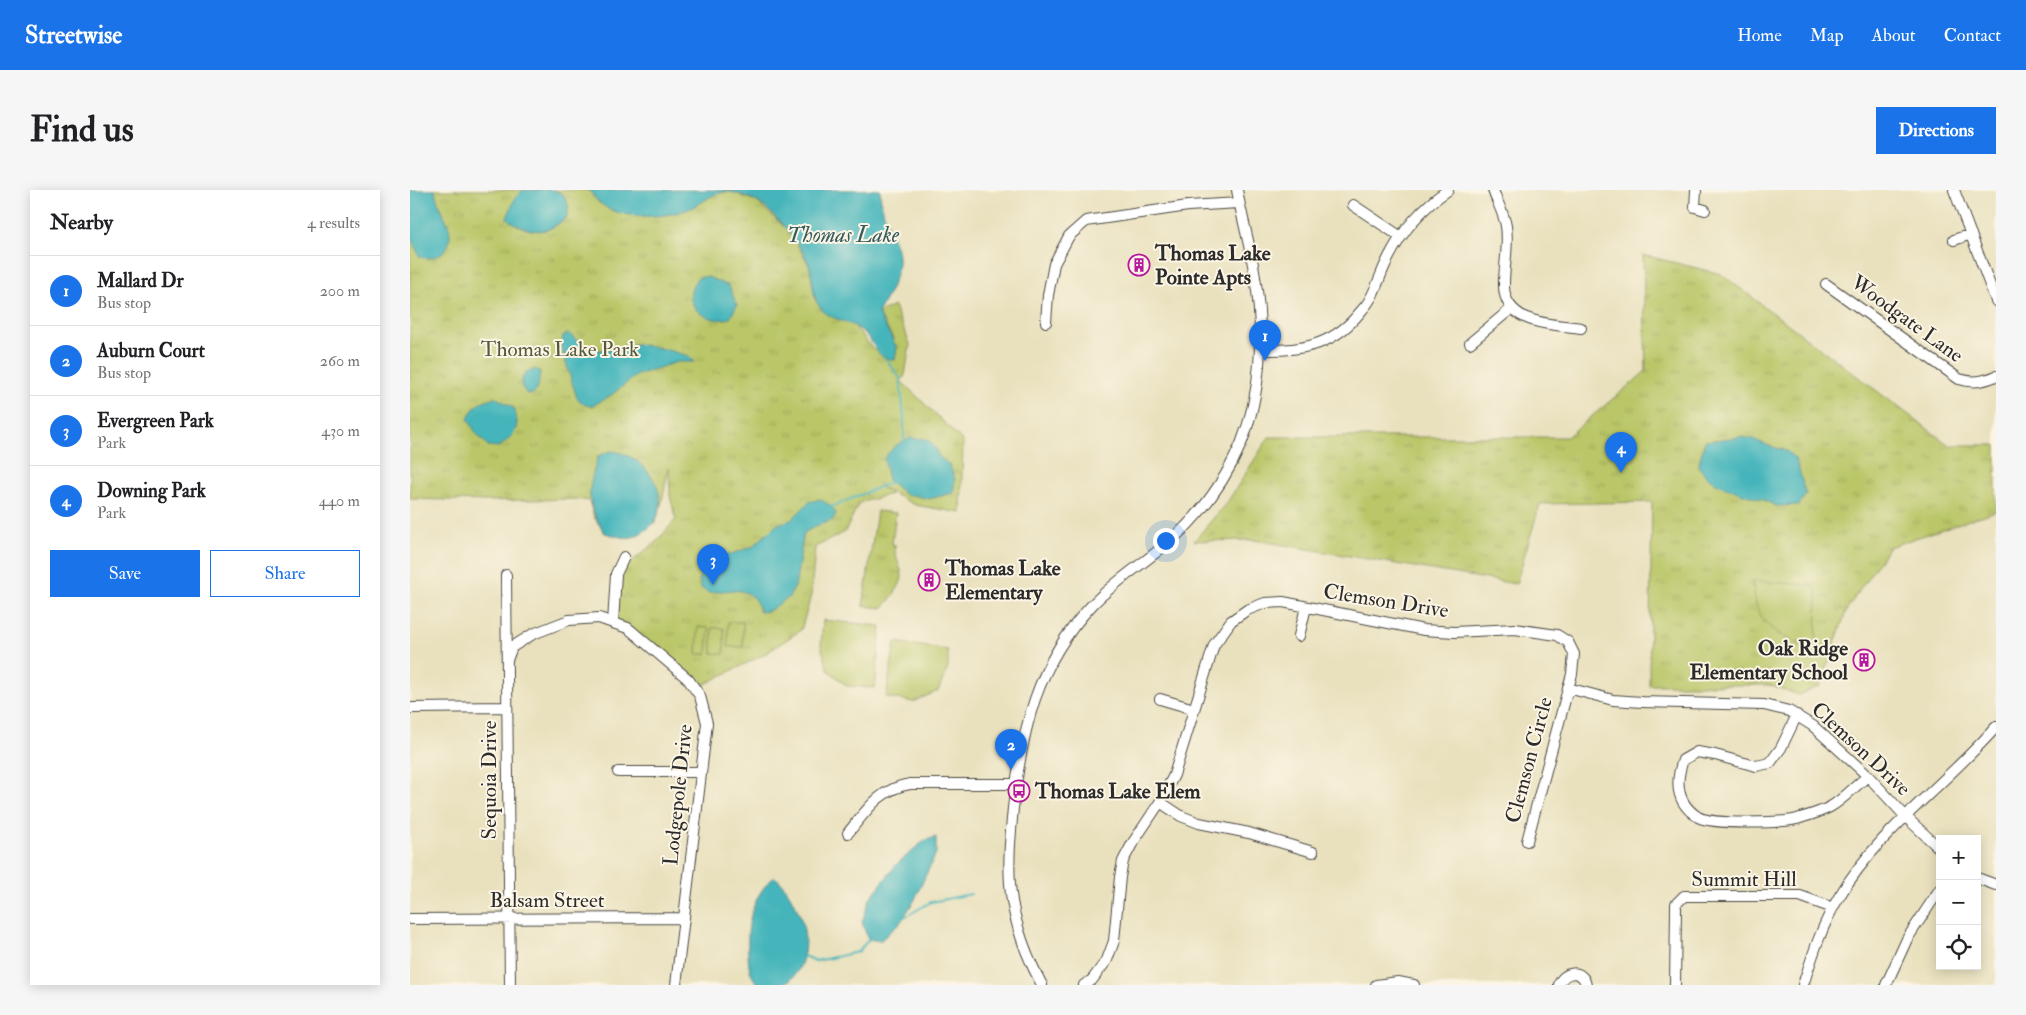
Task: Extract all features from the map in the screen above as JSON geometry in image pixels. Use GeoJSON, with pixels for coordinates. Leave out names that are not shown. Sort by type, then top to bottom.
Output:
{"type":"FeatureCollection","features":[{"type":"Feature","properties":{"kind":"street"},"geometry":{"type":"LineString","coordinates":[[1042,985],[1026,955],[1012,901],[1009,849],[1022,741],[1032,704],[1047,668],[1081,616],[1108,589],[1164,547],[1187,526],[1210,498],[1227,471],[1241,443],[1251,414],[1257,382],[1260,350],[1260,314],[1255,276],[1237,190]]}},
{"type":"Feature","properties":{"kind":"street"},"geometry":{"type":"LineString","coordinates":[[1260,350],[1289,350],[1308,347],[1329,339],[1346,328],[1369,302],[1400,237],[1436,198],[1448,190]]}},
{"type":"Feature","properties":{"kind":"street"},"geometry":{"type":"LineString","coordinates":[[1493,190],[1506,225],[1507,241],[1504,286],[1506,298],[1512,308],[1521,316],[1533,321],[1581,328]]}},
{"type":"Feature","properties":{"kind":"street"},"geometry":{"type":"LineString","coordinates":[[1696,190],[1695,208],[1705,210]]}},
{"type":"Feature","properties":{"kind":"street"},"geometry":{"type":"LineString","coordinates":[[1954,190],[1996,301]]}},
{"type":"Feature","properties":{"kind":"street"},"geometry":{"type":"LineString","coordinates":[[1046,322],[1048,295],[1054,264],[1069,236],[1086,221],[1188,206],[1239,203]]}},
{"type":"Feature","properties":{"kind":"street"},"geometry":{"type":"LineString","coordinates":[[1353,205],[1400,237]]}},
{"type":"Feature","properties":{"kind":"street"},"geometry":{"type":"LineString","coordinates":[[1954,240],[1971,234]]}},
{"type":"Feature","properties":{"kind":"street","name":"Woodgate Lane"},"geometry":{"type":"LineString","coordinates":[[1826,284],[1959,379],[1970,382],[1982,382],[1996,376]]}},
{"type":"Feature","properties":{"kind":"street"},"geometry":{"type":"LineString","coordinates":[[1470,342],[1512,308]]}},
{"type":"Feature","properties":{"kind":"street"},"geometry":{"type":"LineString","coordinates":[[613,622],[616,574],[624,557]]}},
{"type":"Feature","properties":{"kind":"street","name":"Sequoia Drive"},"geometry":{"type":"LineString","coordinates":[[506,576],[510,985]]}},
{"type":"Feature","properties":{"kind":"street","name":"Clemson Drive"},"geometry":{"type":"LineString","coordinates":[[1084,985],[1092,980],[1107,960],[1114,941],[1123,861],[1160,802],[1174,775],[1214,645],[1230,621],[1246,610],[1265,603],[1283,602],[1424,630],[1454,632],[1515,628],[1556,635],[1568,642],[1574,654],[1568,688],[1613,700],[1764,705],[1780,708],[1797,715],[1819,731],[1868,776],[1906,817],[1936,845]]}},
{"type":"Feature","properties":{"kind":"street"},"geometry":{"type":"LineString","coordinates":[[1299,636],[1306,607]]}},
{"type":"Feature","properties":{"kind":"street","name":"Lodgepole Drive"},"geometry":{"type":"LineString","coordinates":[[507,660],[512,647],[532,634],[569,620],[600,618],[628,628],[683,675],[700,696],[707,723],[676,985]]}},
{"type":"Feature","properties":{"kind":"street","name":"Clemson Circle"},"geometry":{"type":"LineString","coordinates":[[1527,841],[1568,688]]}},
{"type":"Feature","properties":{"kind":"street"},"geometry":{"type":"LineString","coordinates":[[1160,699],[1194,709]]}},
{"type":"Feature","properties":{"kind":"street"},"geometry":{"type":"LineString","coordinates":[[410,708],[507,707]]}},
{"type":"Feature","properties":{"kind":"street"},"geometry":{"type":"LineString","coordinates":[[1797,715],[1781,748],[1770,763],[1756,766],[1715,754],[1697,752],[1683,760],[1678,774],[1677,788],[1685,804],[1699,818],[1735,822],[1796,819],[1830,808],[1868,776]]}},
{"type":"Feature","properties":{"kind":"street"},"geometry":{"type":"LineString","coordinates":[[1803,985],[1818,939],[1839,896],[1867,858],[1906,817],[1994,733]]}},
{"type":"Feature","properties":{"kind":"street"},"geometry":{"type":"LineString","coordinates":[[618,772],[702,772]]}},
{"type":"Feature","properties":{"kind":"street"},"geometry":{"type":"LineString","coordinates":[[848,833],[876,798],[897,786],[910,784],[1016,784]]}},
{"type":"Feature","properties":{"kind":"street"},"geometry":{"type":"LineString","coordinates":[[1160,802],[1182,816],[1199,823],[1249,833],[1313,852]]}},
{"type":"Feature","properties":{"kind":"street"},"geometry":{"type":"LineString","coordinates":[[1981,879],[1996,885]]}},
{"type":"Feature","properties":{"kind":"street"},"geometry":{"type":"LineString","coordinates":[[1886,985],[1907,939],[1936,895]]}},
{"type":"Feature","properties":{"kind":"street","name":"Summit Hill"},"geometry":{"type":"LineString","coordinates":[[1675,985],[1676,904],[1684,896],[1800,896],[1833,908]]}},
{"type":"Feature","properties":{"kind":"street","name":"Balsam Street"},"geometry":{"type":"LineString","coordinates":[[410,919],[684,918]]}},
{"type":"Feature","properties":{"kind":"street"},"geometry":{"type":"LineString","coordinates":[[1559,985],[1563,977],[1575,973],[1581,975],[1586,985]]}},
{"type":"Feature","properties":{"kind":"street"},"geometry":{"type":"LineString","coordinates":[[1376,985],[1398,982],[1414,985]]}},
{"type":"Feature","properties":{"kind":"green space","name":"Thomas Lake Park"},"geometry":{"type":"Polygon","coordinates":[[[435,190],[589,190],[599,203],[620,212],[697,205],[710,195],[729,191],[756,201],[787,229],[800,249],[810,267],[815,300],[852,323],[874,350],[894,340],[878,313],[894,306],[910,344],[905,375],[901,381],[963,441],[961,513],[915,505],[881,487],[891,494],[859,503],[845,532],[815,547],[811,596],[801,630],[765,654],[695,689],[683,675],[613,623],[616,574],[657,541],[676,519],[670,496],[669,467],[661,506],[655,523],[605,533],[594,517],[589,501],[577,499],[486,501],[410,499],[410,236],[416,246],[444,214],[436,198],[435,190]]]}},
{"type":"Feature","properties":{"kind":"green space"},"geometry":{"type":"Polygon","coordinates":[[[1643,255],[1721,274],[1949,445],[1996,445],[1996,511],[1889,547],[1847,609],[1820,686],[1799,695],[1769,685],[1649,685],[1652,502],[1540,504],[1516,584],[1254,540],[1194,541],[1228,501],[1269,437],[1567,437],[1646,371],[1643,255]]]}},
{"type":"Feature","properties":{"kind":"green space"},"geometry":{"type":"Polygon","coordinates":[[[877,511],[896,513],[892,544],[895,545],[895,554],[902,577],[897,589],[883,608],[863,606],[877,511]]]}},
{"type":"Feature","properties":{"kind":"green space"},"geometry":{"type":"Polygon","coordinates":[[[1752,581],[1812,585],[1817,592],[1816,649],[1789,639],[1772,629],[1765,622],[1756,604],[1752,581]]]}},
{"type":"Feature","properties":{"kind":"green space"},"geometry":{"type":"Polygon","coordinates":[[[823,620],[881,626],[875,688],[847,686],[828,670],[821,646],[823,620]]]}},
{"type":"Feature","properties":{"kind":"green space"},"geometry":{"type":"Polygon","coordinates":[[[728,622],[743,622],[743,647],[728,647],[728,622]]]}},
{"type":"Feature","properties":{"kind":"green space"},"geometry":{"type":"Polygon","coordinates":[[[698,627],[709,628],[707,654],[697,654],[698,627]]]}},
{"type":"Feature","properties":{"kind":"green space"},"geometry":{"type":"Polygon","coordinates":[[[712,628],[724,628],[724,654],[712,653],[712,628]]]}},
{"type":"Feature","properties":{"kind":"green space"},"geometry":{"type":"Polygon","coordinates":[[[895,642],[948,650],[948,668],[938,691],[913,702],[886,697],[895,642]]]}},
{"type":"Feature","properties":{"kind":"water"},"geometry":{"type":"Polygon","coordinates":[[[410,190],[435,190],[447,222],[450,237],[448,245],[441,254],[435,257],[420,257],[410,236],[410,190]]]}},
{"type":"Feature","properties":{"kind":"water"},"geometry":{"type":"Polygon","coordinates":[[[523,190],[553,190],[563,194],[569,207],[566,218],[551,228],[540,231],[530,230],[515,224],[507,218],[515,198],[523,190]]]}},
{"type":"Feature","properties":{"kind":"water","name":"Thomas Lake"},"geometry":{"type":"Polygon","coordinates":[[[589,190],[880,190],[884,213],[896,246],[898,264],[894,281],[878,313],[897,348],[895,360],[883,357],[861,330],[823,311],[816,301],[810,268],[802,251],[779,221],[756,201],[737,194],[722,192],[687,210],[647,216],[620,213],[608,208],[598,201],[589,190]]]}},
{"type":"Feature","properties":{"kind":"water"},"geometry":{"type":"Polygon","coordinates":[[[698,277],[708,277],[729,286],[737,305],[730,318],[715,319],[701,314],[696,309],[692,303],[691,296],[692,287],[698,277]]]}},
{"type":"Feature","properties":{"kind":"water"},"geometry":{"type":"Polygon","coordinates":[[[568,333],[588,350],[621,350],[637,344],[689,356],[695,362],[677,362],[637,375],[610,396],[592,406],[585,405],[577,398],[561,346],[563,336],[568,333]]]}},
{"type":"Feature","properties":{"kind":"water"},"geometry":{"type":"Polygon","coordinates":[[[536,369],[540,372],[538,387],[533,394],[527,394],[521,383],[522,378],[526,372],[536,369]]]}},
{"type":"Feature","properties":{"kind":"water"},"geometry":{"type":"Polygon","coordinates":[[[495,397],[514,408],[517,421],[513,434],[499,447],[488,446],[476,433],[468,419],[478,404],[495,397]]]}},
{"type":"Feature","properties":{"kind":"water"},"geometry":{"type":"Polygon","coordinates":[[[1741,437],[1753,439],[1787,451],[1796,460],[1806,494],[1799,505],[1776,506],[1716,483],[1705,475],[1698,466],[1705,441],[1741,437]]]}},
{"type":"Feature","properties":{"kind":"water"},"geometry":{"type":"Polygon","coordinates":[[[911,438],[927,439],[937,450],[938,456],[949,465],[955,479],[953,493],[929,499],[913,495],[907,496],[888,480],[884,459],[896,446],[911,438]]]}},
{"type":"Feature","properties":{"kind":"water"},"geometry":{"type":"Polygon","coordinates":[[[611,451],[624,454],[647,470],[655,482],[659,494],[660,507],[656,519],[646,530],[632,537],[605,533],[598,522],[591,504],[590,487],[598,456],[611,451]]]}},
{"type":"Feature","properties":{"kind":"water"},"geometry":{"type":"Polygon","coordinates":[[[820,499],[831,506],[836,513],[833,520],[804,533],[795,587],[789,597],[769,611],[760,612],[757,603],[747,593],[733,590],[709,593],[701,588],[699,579],[705,567],[725,556],[752,547],[778,524],[791,520],[809,502],[820,499]]]}},
{"type":"Feature","properties":{"kind":"water"},"geometry":{"type":"Polygon","coordinates":[[[936,837],[936,853],[914,901],[900,923],[880,941],[868,939],[862,922],[870,898],[897,864],[924,841],[936,837]]]}},
{"type":"Feature","properties":{"kind":"water"},"geometry":{"type":"Polygon","coordinates":[[[775,877],[782,883],[799,913],[804,928],[804,950],[802,961],[792,978],[784,983],[764,985],[756,982],[749,966],[748,934],[752,910],[759,895],[775,877]]]}},
{"type":"Feature","properties":{"kind":"waterway"},"geometry":{"type":"LineString","coordinates":[[886,359],[900,378],[904,442]]}},
{"type":"Feature","properties":{"kind":"waterway"},"geometry":{"type":"LineString","coordinates":[[829,508],[894,481]]}},
{"type":"Feature","properties":{"kind":"waterway"},"geometry":{"type":"LineString","coordinates":[[903,918],[931,902],[971,894]]}},
{"type":"Feature","properties":{"kind":"waterway"},"geometry":{"type":"LineString","coordinates":[[803,956],[816,961],[858,952],[869,939]]}},
{"type":"Feature","properties":{"kind":"place","name":"Thomas Lake Pointe Apts"},"geometry":{"type":"Point","coordinates":[1139,265]}},
{"type":"Feature","properties":{"kind":"place","name":"Mallard Dr"},"geometry":{"type":"Point","coordinates":[1265,361]}},
{"type":"Feature","properties":{"kind":"place","name":"Downing Park"},"geometry":{"type":"Point","coordinates":[1621,473]}},
{"type":"Feature","properties":{"kind":"place","name":"Thomas Lake Elementary"},"geometry":{"type":"Point","coordinates":[929,580]}},
{"type":"Feature","properties":{"kind":"place","name":"Evergreen Park"},"geometry":{"type":"Point","coordinates":[713,585]}},
{"type":"Feature","properties":{"kind":"place","name":"Oak Ridge Elementary School"},"geometry":{"type":"Point","coordinates":[1864,660]}},
{"type":"Feature","properties":{"kind":"place","name":"Auburn Court"},"geometry":{"type":"Point","coordinates":[1011,770]}},
{"type":"Feature","properties":{"kind":"place","name":"Thomas Lake Elem"},"geometry":{"type":"Point","coordinates":[1019,791]}}]}
